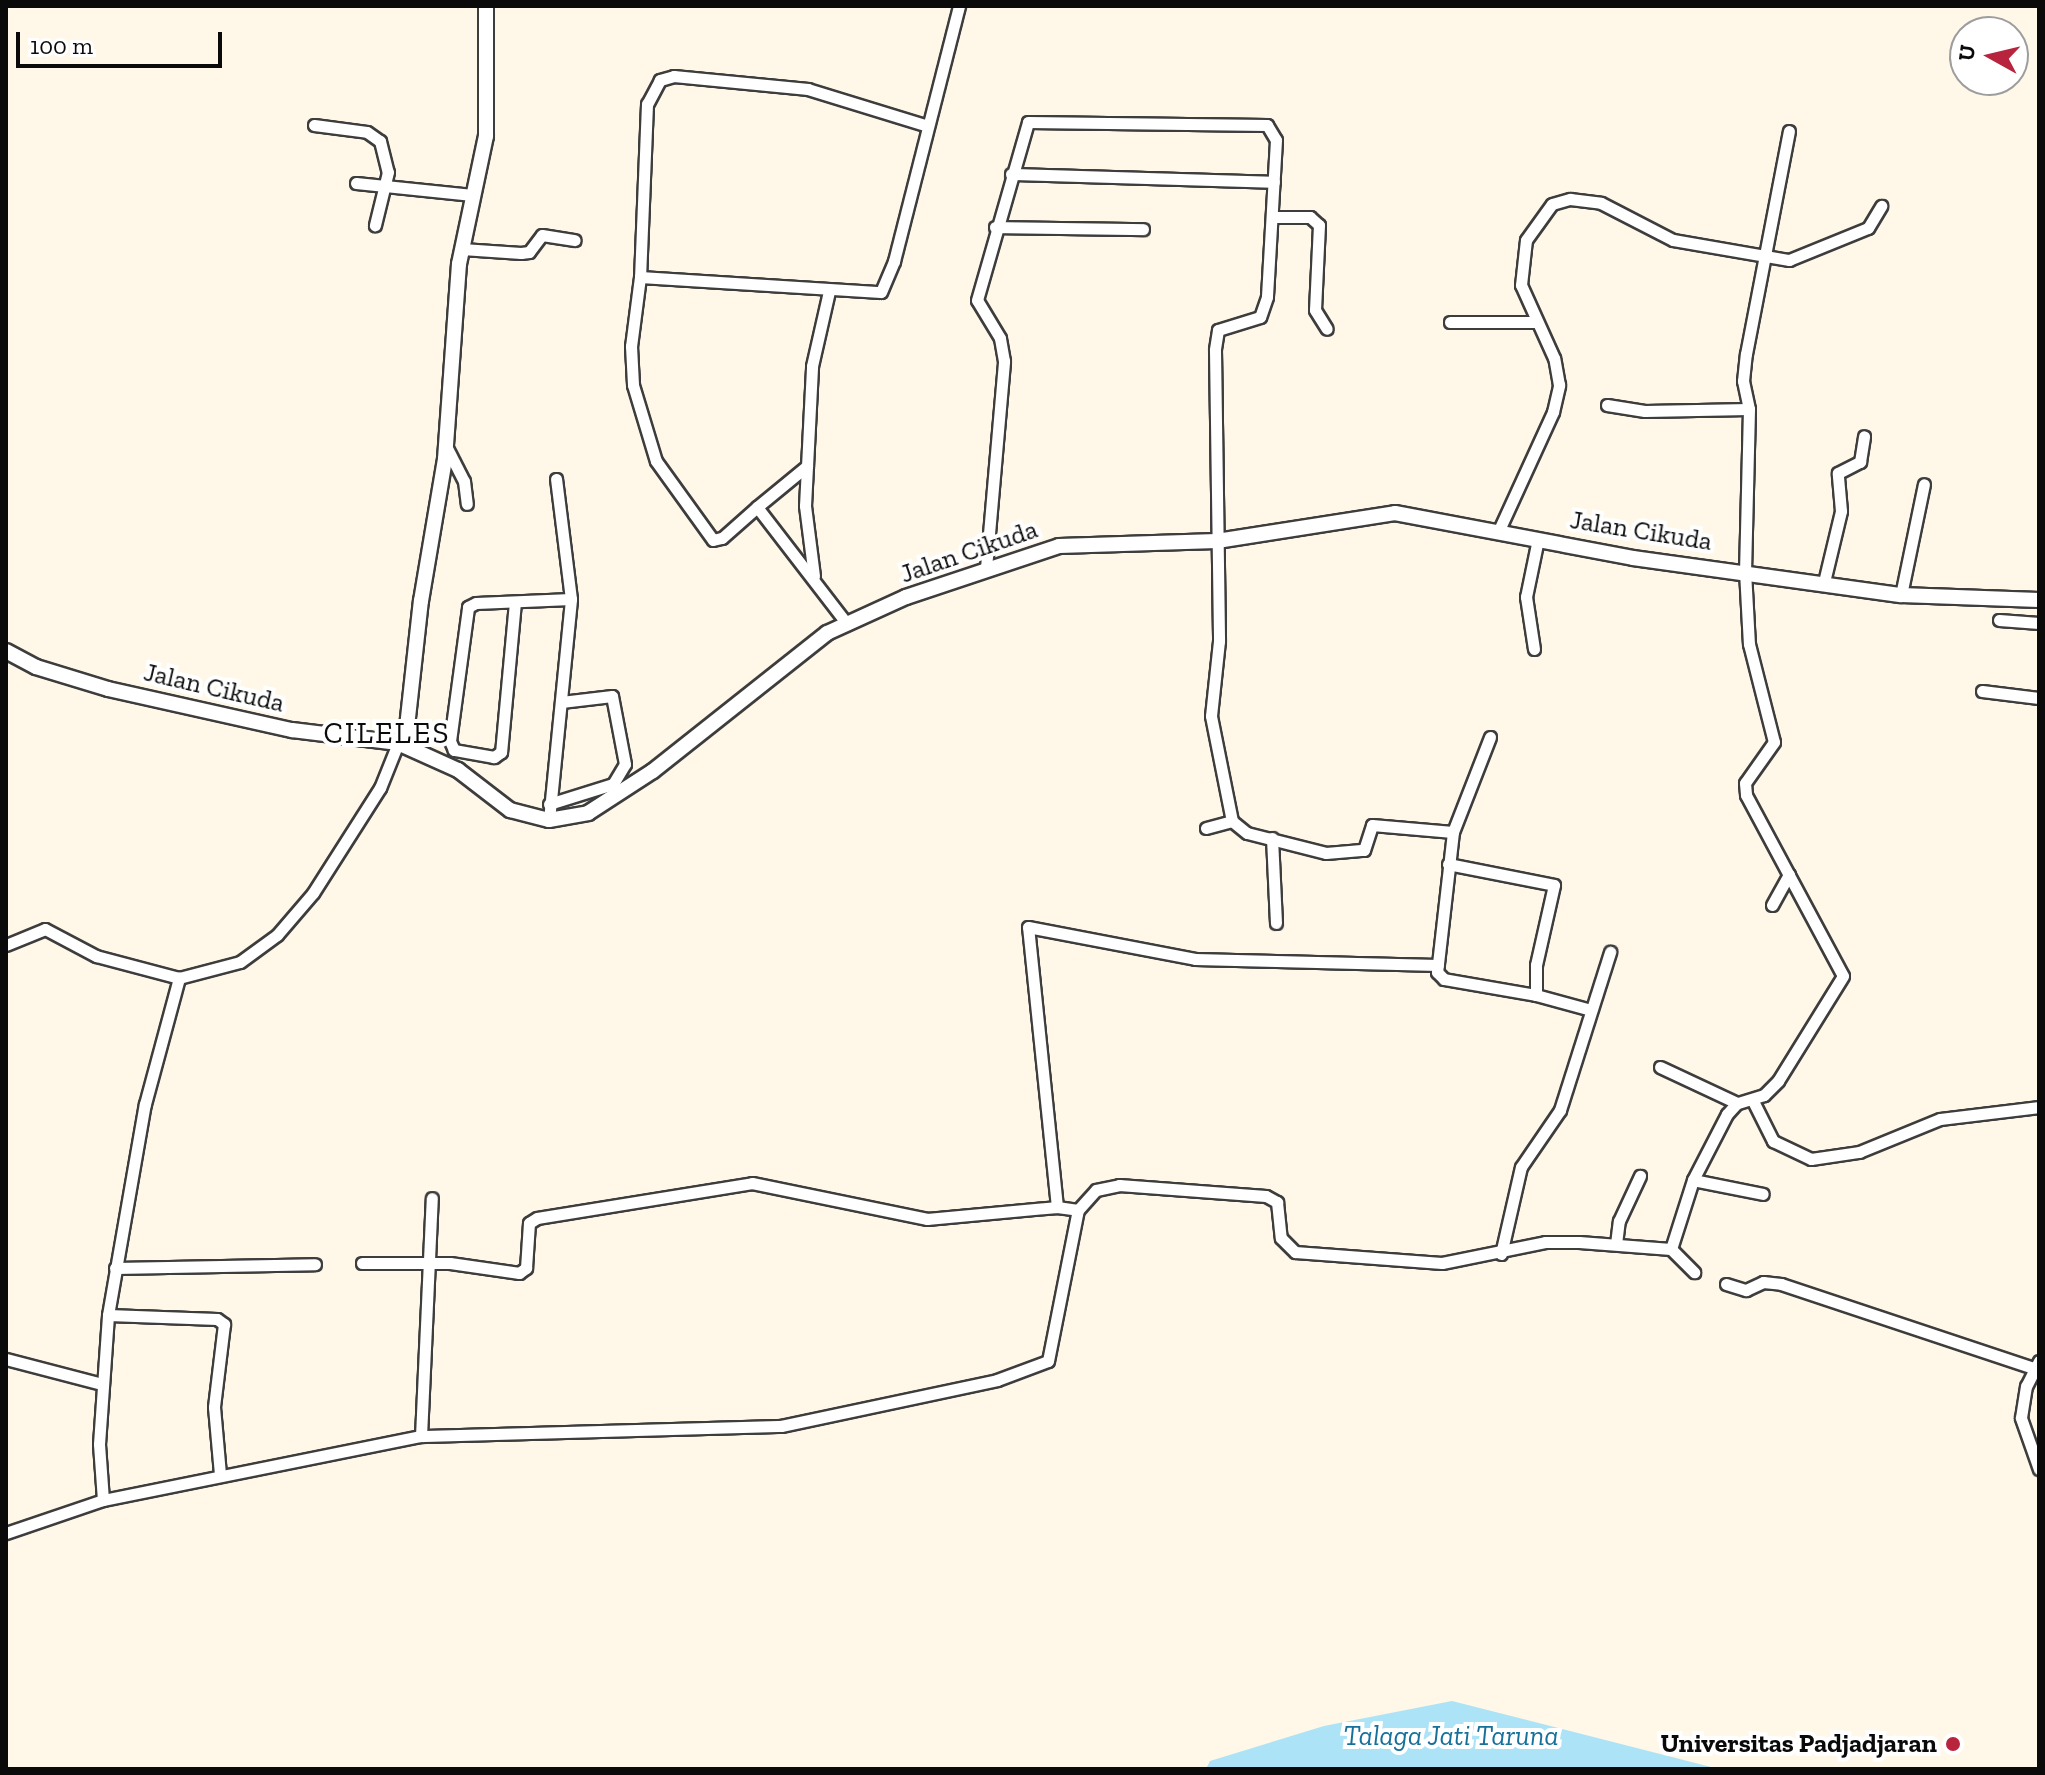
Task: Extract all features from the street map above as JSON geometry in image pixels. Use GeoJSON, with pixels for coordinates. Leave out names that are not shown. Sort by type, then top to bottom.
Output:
{"type":"FeatureCollection","features":[{"type":"Feature","properties":{"kind":"street"},"geometry":{"type":"LineString","coordinates":[[6,945],[45,929],[96,956],[179,978],[240,962],[277,935],[313,893],[360,819],[402,744],[446,446],[462,249],[486,136],[486,6]]}},
{"type":"Feature","properties":{"kind":"street"},"geometry":{"type":"LineString","coordinates":[[640,277],[873,293],[886,287],[959,6]]}},
{"type":"Feature","properties":{"kind":"street"},"geometry":{"type":"LineString","coordinates":[[807,466],[722,538],[713,540],[656,461],[633,385],[631,346],[640,277],[647,104],[660,80],[674,76],[808,89],[928,126]]}},
{"type":"Feature","properties":{"kind":"street"},"geometry":{"type":"LineString","coordinates":[[986,568],[1004,361],[1000,338],[977,300],[1024,130],[1037,120],[1263,123],[1276,140],[1264,309],[1260,317],[1225,326],[1216,334],[1219,641],[1211,716],[1232,821],[1247,833],[1312,852],[1364,850],[1372,825],[1453,832]]}},
{"type":"Feature","properties":{"kind":"street"},"geometry":{"type":"LineString","coordinates":[[314,125],[376,135],[388,159],[375,225]]}},
{"type":"Feature","properties":{"kind":"street"},"geometry":{"type":"LineString","coordinates":[[1660,1067],[1737,1103],[1753,1101],[1791,1064],[1843,976],[1746,795],[1745,783],[1774,742],[1749,644],[1745,571],[1749,409],[1743,381],[1763,256],[1789,131]]}},
{"type":"Feature","properties":{"kind":"street"},"geometry":{"type":"LineString","coordinates":[[1011,174],[1274,182]]}},
{"type":"Feature","properties":{"kind":"street"},"geometry":{"type":"LineString","coordinates":[[356,183],[472,195]]}},
{"type":"Feature","properties":{"kind":"street"},"geometry":{"type":"LineString","coordinates":[[1499,530],[1553,412],[1559,385],[1558,369],[1521,285],[1526,240],[1552,204],[1570,199],[1620,209],[1673,240],[1763,256],[1807,256],[1868,228],[1881,206]]}},
{"type":"Feature","properties":{"kind":"street"},"geometry":{"type":"LineString","coordinates":[[1272,217],[1310,217],[1319,225],[1315,310],[1327,329]]}},
{"type":"Feature","properties":{"kind":"street"},"geometry":{"type":"LineString","coordinates":[[995,227],[1143,229]]}},
{"type":"Feature","properties":{"kind":"street"},"geometry":{"type":"LineString","coordinates":[[462,249],[521,253],[529,252],[542,235],[575,240]]}},
{"type":"Feature","properties":{"kind":"street"},"geometry":{"type":"LineString","coordinates":[[814,577],[805,506],[812,366],[829,291]]}},
{"type":"Feature","properties":{"kind":"street"},"geometry":{"type":"LineString","coordinates":[[1450,322],[1537,322]]}},
{"type":"Feature","properties":{"kind":"street"},"geometry":{"type":"LineString","coordinates":[[1607,405],[1645,411],[1749,409]]}},
{"type":"Feature","properties":{"kind":"street"},"geometry":{"type":"LineString","coordinates":[[1824,582],[1841,511],[1838,473],[1860,462],[1864,436]]}},
{"type":"Feature","properties":{"kind":"street"},"geometry":{"type":"LineString","coordinates":[[446,446],[464,481],[467,504]]}},
{"type":"Feature","properties":{"kind":"street"},"geometry":{"type":"LineString","coordinates":[[549,820],[571,599],[556,479]]}},
{"type":"Feature","properties":{"kind":"street"},"geometry":{"type":"LineString","coordinates":[[1901,595],[1924,484]]}},
{"type":"Feature","properties":{"kind":"street"},"geometry":{"type":"LineString","coordinates":[[757,507],[814,577],[847,624]]}},
{"type":"Feature","properties":{"kind":"street","name":"Jalan Cikuda"},"geometry":{"type":"LineString","coordinates":[[6,651],[36,667],[108,689],[292,730],[402,744],[458,770],[510,810],[549,820],[588,813],[653,771],[818,639],[847,624],[986,568],[1059,546],[1217,541],[1383,513],[1901,595],[2039,600]]}},
{"type":"Feature","properties":{"kind":"street"},"geometry":{"type":"LineString","coordinates":[[1534,649],[1526,597],[1538,539]]}},
{"type":"Feature","properties":{"kind":"street"},"geometry":{"type":"LineString","coordinates":[[515,602],[501,752],[494,757],[454,750],[450,741],[468,607],[515,602],[571,599]]}},
{"type":"Feature","properties":{"kind":"street"},"geometry":{"type":"LineString","coordinates":[[1999,620],[2039,623]]}},
{"type":"Feature","properties":{"kind":"street"},"geometry":{"type":"LineString","coordinates":[[1982,691],[2039,698]]}},
{"type":"Feature","properties":{"kind":"street"},"geometry":{"type":"LineString","coordinates":[[549,804],[613,784],[625,764],[612,696],[561,702]]}},
{"type":"Feature","properties":{"kind":"street"},"geometry":{"type":"LineString","coordinates":[[1490,737],[1453,832],[1438,965],[1444,979],[1536,995],[1591,1010]]}},
{"type":"Feature","properties":{"kind":"street"},"geometry":{"type":"LineString","coordinates":[[1206,828],[1232,821]]}},
{"type":"Feature","properties":{"kind":"street"},"geometry":{"type":"LineString","coordinates":[[1272,838],[1276,923]]}},
{"type":"Feature","properties":{"kind":"street"},"geometry":{"type":"LineString","coordinates":[[1448,864],[1554,885],[1536,965],[1536,995]]}},
{"type":"Feature","properties":{"kind":"street"},"geometry":{"type":"LineString","coordinates":[[1772,905],[1789,874]]}},
{"type":"Feature","properties":{"kind":"street"},"geometry":{"type":"LineString","coordinates":[[1057,1207],[1028,927],[1195,959],[1438,965]]}},
{"type":"Feature","properties":{"kind":"street"},"geometry":{"type":"LineString","coordinates":[[1501,1254],[1521,1167],[1560,1110],[1610,952]]}},
{"type":"Feature","properties":{"kind":"street"},"geometry":{"type":"LineString","coordinates":[[103,1500],[102,1384],[108,1315],[145,1104],[179,978]]}},
{"type":"Feature","properties":{"kind":"street"},"geometry":{"type":"LineString","coordinates":[[1753,1101],[1773,1141],[1794,1155],[1811,1159],[1859,1152],[1940,1119],[2039,1107]]}},
{"type":"Feature","properties":{"kind":"street"},"geometry":{"type":"LineString","coordinates":[[1671,1249],[1693,1180],[1737,1103]]}},
{"type":"Feature","properties":{"kind":"street"},"geometry":{"type":"LineString","coordinates":[[1616,1244],[1619,1221],[1640,1176]]}},
{"type":"Feature","properties":{"kind":"street"},"geometry":{"type":"LineString","coordinates":[[1693,1180],[1763,1194]]}},
{"type":"Feature","properties":{"kind":"street"},"geometry":{"type":"LineString","coordinates":[[362,1263],[429,1264],[519,1273],[526,1268],[529,1223],[537,1218],[752,1183],[927,1219],[1057,1207],[1078,1210]]}},
{"type":"Feature","properties":{"kind":"street"},"geometry":{"type":"LineString","coordinates":[[6,1533],[103,1500],[220,1474],[421,1436],[781,1426],[997,1380],[1048,1361],[1078,1210],[1096,1190],[1119,1185],[1248,1193],[1277,1202],[1281,1238],[1295,1252],[1430,1263],[1501,1254],[1545,1242],[1616,1244],[1671,1249],[1694,1272]]}},
{"type":"Feature","properties":{"kind":"street"},"geometry":{"type":"LineString","coordinates":[[421,1436],[432,1198]]}},
{"type":"Feature","properties":{"kind":"street"},"geometry":{"type":"LineString","coordinates":[[115,1268],[315,1264]]}},
{"type":"Feature","properties":{"kind":"street"},"geometry":{"type":"LineString","coordinates":[[1726,1284],[1746,1290],[1763,1282],[1781,1284],[2036,1365],[2021,1418],[2039,1469]]}},
{"type":"Feature","properties":{"kind":"street"},"geometry":{"type":"LineString","coordinates":[[108,1315],[217,1319],[224,1324],[214,1407],[220,1474]]}},
{"type":"Feature","properties":{"kind":"street"},"geometry":{"type":"LineString","coordinates":[[6,1359],[102,1384]]}},
{"type":"Feature","properties":{"kind":"water","name":"Talaga Jati Taruna"},"geometry":{"type":"Polygon","coordinates":[[[1452,1701],[1711,1767],[1206,1769],[1210,1761],[1324,1726],[1452,1701]]]}},
{"type":"Feature","properties":{"kind":"place","name":"Universitas Padjadjaran"},"geometry":{"type":"Point","coordinates":[1953,1744]}},
{"type":"Feature","properties":{"kind":"district","name":"CILELES"},"geometry":{"type":"Point","coordinates":[387,733]}}]}
